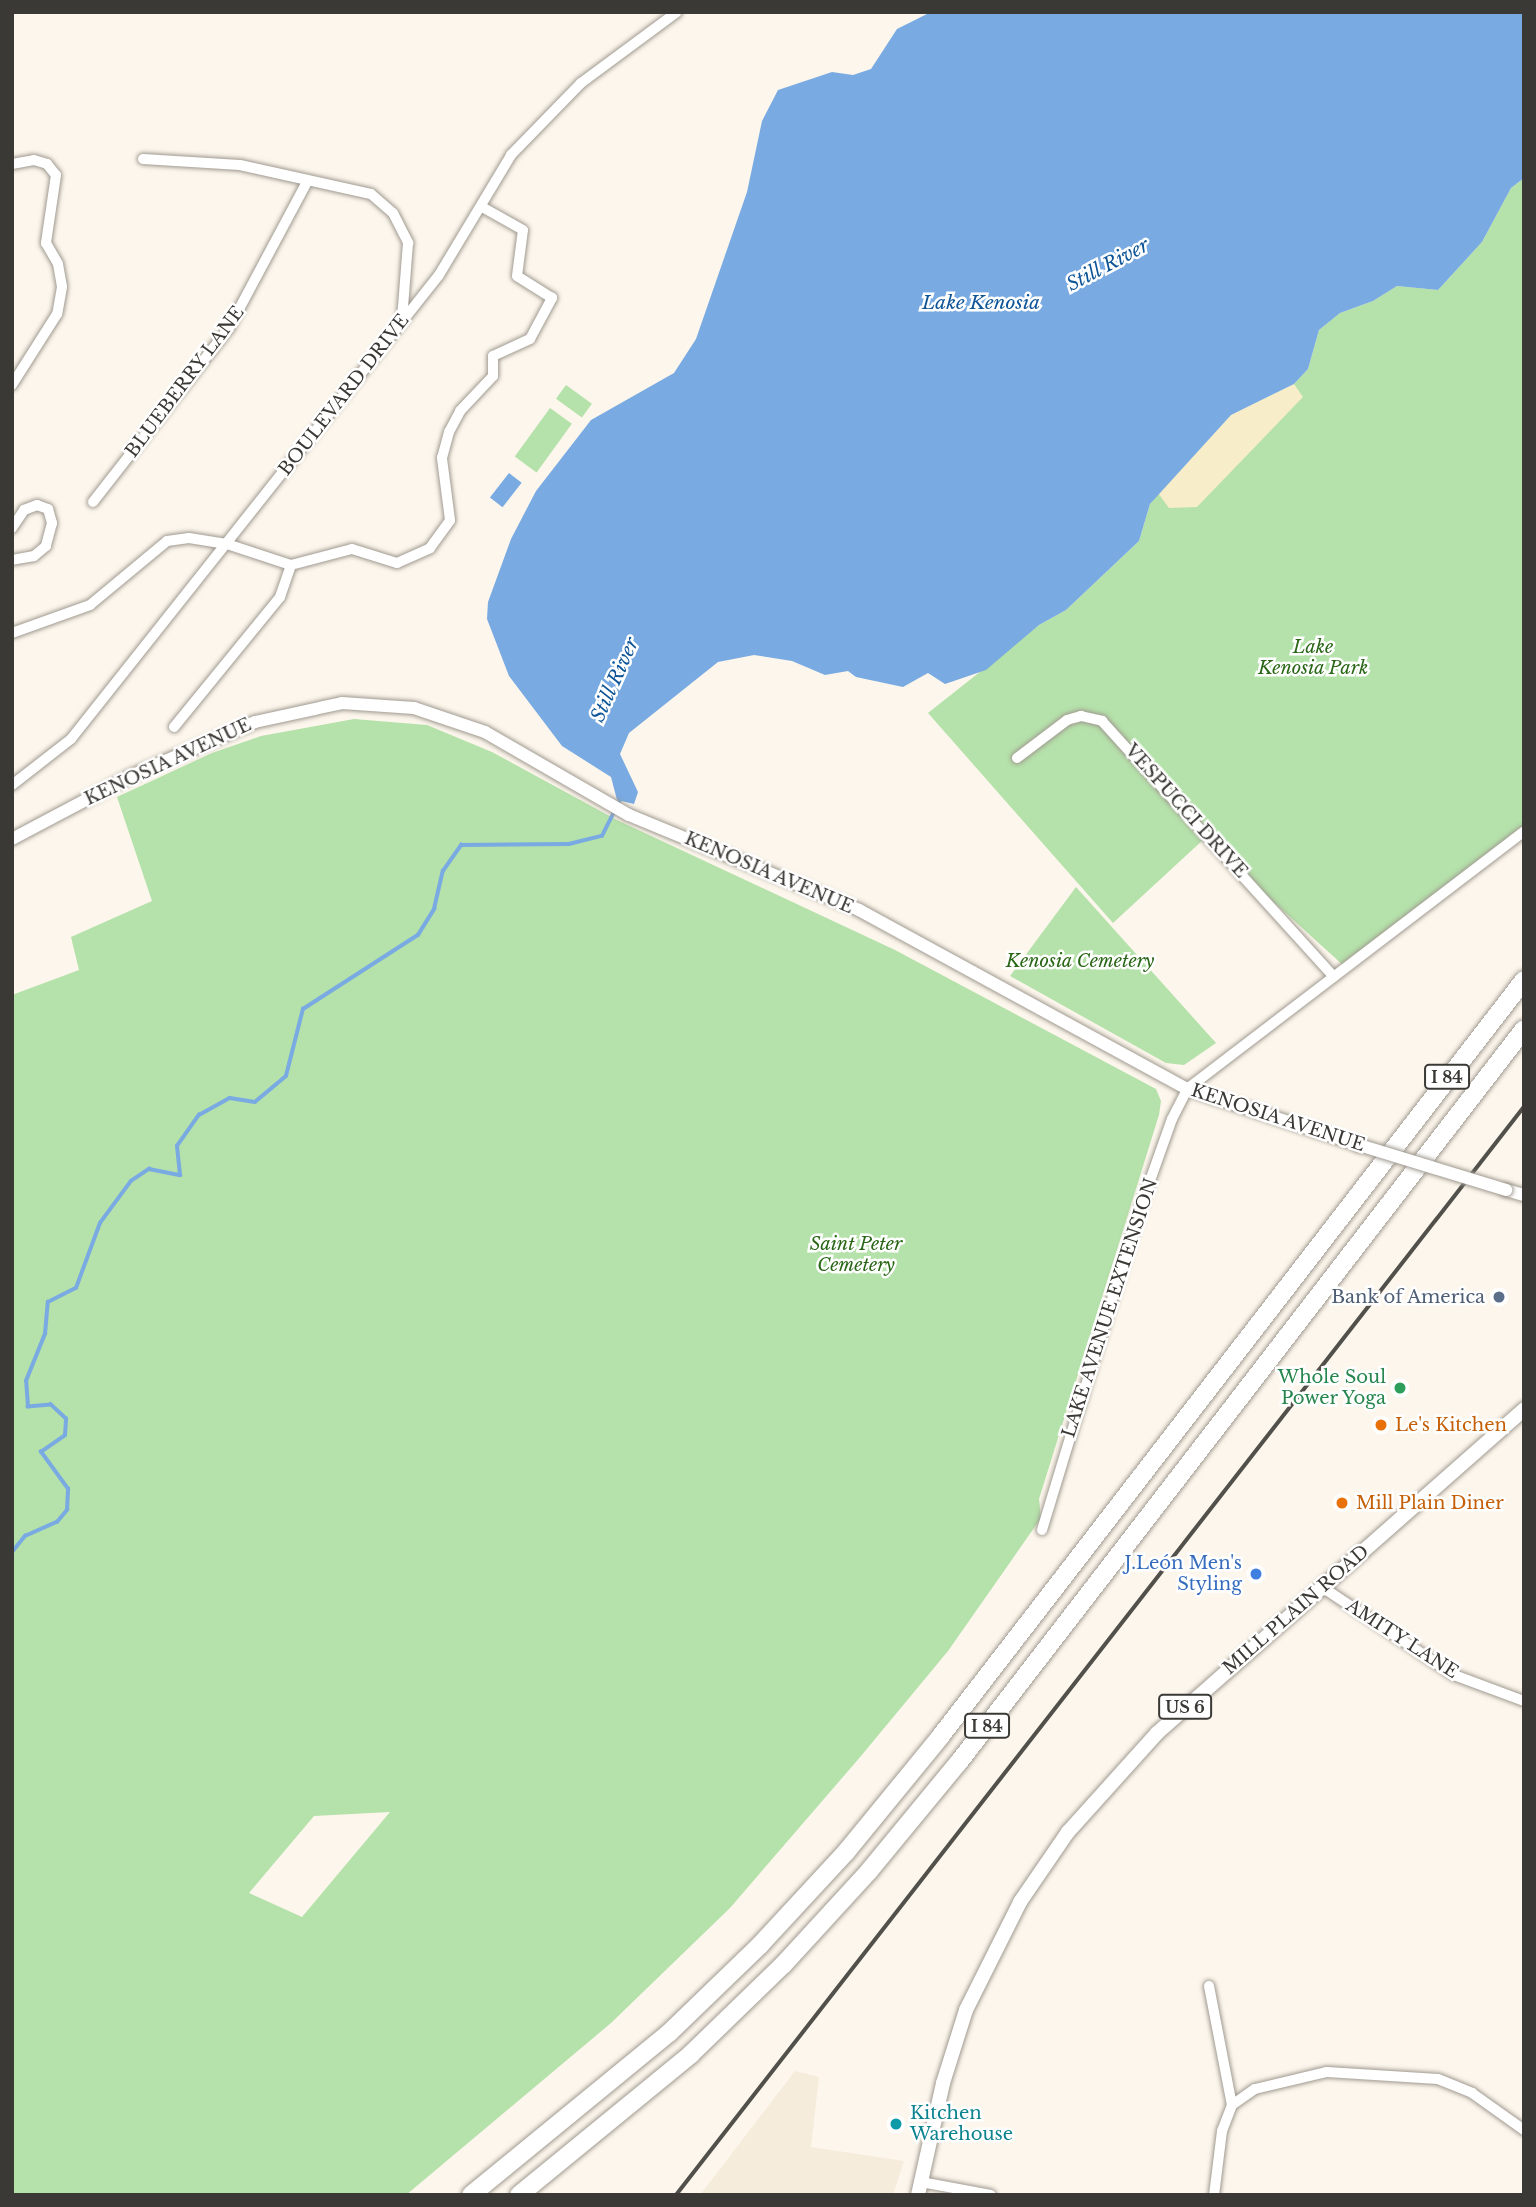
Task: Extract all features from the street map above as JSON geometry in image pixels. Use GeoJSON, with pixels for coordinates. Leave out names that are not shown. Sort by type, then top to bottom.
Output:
{"type":"FeatureCollection","features":[{"type":"Feature","properties":{"kind":"highway","name":"I 84"},"geometry":{"type":"LineString","coordinates":[[471,2195],[668,2033],[760,1945],[846,1852],[948,1726],[1524,980]]}},
{"type":"Feature","properties":{"kind":"highway","name":"I 84"},"geometry":{"type":"LineString","coordinates":[[519,2195],[691,2054],[783,1965],[869,1871],[959,1762],[1524,1029]]}},
{"type":"Feature","properties":{"kind":"main road","name":"MILL PLAIN ROAD"},"geometry":{"type":"LineString","coordinates":[[920,2188],[944,2080],[966,2010],[999,1940],[1068,1832],[1157,1733],[1524,1409]]}},
{"type":"Feature","properties":{"kind":"street","name":"BOULEVARD DRIVE"},"geometry":{"type":"LineString","coordinates":[[12,785],[71,739],[227,544],[455,254],[511,155],[544,118],[591,75],[677,12]]}},
{"type":"Feature","properties":{"kind":"street"},"geometry":{"type":"LineString","coordinates":[[143,159],[240,165],[307,182],[362,189],[388,206],[400,223],[409,255],[402,321]]}},
{"type":"Feature","properties":{"kind":"street"},"geometry":{"type":"LineString","coordinates":[[12,163],[34,160],[47,164],[56,175],[46,243],[58,264],[62,287],[57,314],[31,362],[12,385]]}},
{"type":"Feature","properties":{"kind":"street","name":"BLUEBERRY LANE"},"geometry":{"type":"LineString","coordinates":[[93,502],[229,328],[307,182]]}},
{"type":"Feature","properties":{"kind":"street"},"geometry":{"type":"LineString","coordinates":[[12,633],[90,605],[167,541],[189,538],[227,544],[291,565],[352,550],[403,562],[430,548],[448,526],[451,503],[442,458],[449,432],[460,411],[493,376],[493,356],[530,339],[552,298],[517,276],[523,230],[482,207]]}},
{"type":"Feature","properties":{"kind":"street"},"geometry":{"type":"LineString","coordinates":[[12,528],[24,510],[37,505],[48,509],[52,523],[46,546],[34,556],[12,560]]}},
{"type":"Feature","properties":{"kind":"street"},"geometry":{"type":"LineString","coordinates":[[174,727],[280,597],[291,565]]}},
{"type":"Feature","properties":{"kind":"street","name":"KENOSIA AVENUE"},"geometry":{"type":"LineString","coordinates":[[12,839],[220,736],[286,712],[342,703],[414,708],[461,721],[629,815],[859,910],[1187,1089],[1524,1195]]}},
{"type":"Feature","properties":{"kind":"street","name":"VESPUCCI DRIVE"},"geometry":{"type":"LineString","coordinates":[[1017,758],[1067,720],[1081,716],[1102,721],[1334,977]]}},
{"type":"Feature","properties":{"kind":"street"},"geometry":{"type":"LineString","coordinates":[[1187,1089],[1524,831]]}},
{"type":"Feature","properties":{"kind":"street","name":"LAKE AVENUE EXTENSION"},"geometry":{"type":"LineString","coordinates":[[1042,1530],[1132,1232],[1172,1119],[1187,1089]]}},
{"type":"Feature","properties":{"kind":"street","name":"AMITY LANE"},"geometry":{"type":"LineString","coordinates":[[1322,1587],[1454,1675],[1524,1701]]}},
{"type":"Feature","properties":{"kind":"street"},"geometry":{"type":"LineString","coordinates":[[1209,1986],[1232,2105],[1222,2131],[1214,2195]]}},
{"type":"Feature","properties":{"kind":"street"},"geometry":{"type":"LineString","coordinates":[[1232,2105],[1255,2089],[1327,2072],[1438,2079],[1472,2093],[1524,2130]]}},
{"type":"Feature","properties":{"kind":"street"},"geometry":{"type":"LineString","coordinates":[[920,2188],[991,2195]]}},
{"type":"Feature","properties":{"kind":"shaded area"},"geometry":{"type":"Polygon","coordinates":[[[795,2071],[819,2077],[811,2147],[904,2161],[893,2195],[700,2195],[795,2071]]]}},
{"type":"Feature","properties":{"kind":"green space","name":"Lake Kenosia Park"},"geometry":{"type":"Polygon","coordinates":[[[1524,178],[1524,838],[1344,966],[1204,839],[1113,923],[928,713],[1039,625],[1066,610],[1139,541],[1150,504],[1163,486],[1255,406],[1294,384],[1308,369],[1319,330],[1340,313],[1373,301],[1397,286],[1438,290],[1482,242],[1511,188],[1524,178]]]}},
{"type":"Feature","properties":{"kind":"green space"},"geometry":{"type":"Polygon","coordinates":[[[566,385],[592,404],[582,418],[556,399],[566,385]]]}},
{"type":"Feature","properties":{"kind":"green space"},"geometry":{"type":"Polygon","coordinates":[[[550,408],[572,424],[537,472],[515,457],[550,408]]]}},
{"type":"Feature","properties":{"kind":"green space","name":"Saint Peter Cemetery"},"geometry":{"type":"Polygon","coordinates":[[[354,719],[427,725],[492,752],[617,820],[895,950],[1156,1089],[1161,1101],[1159,1115],[1039,1499],[1041,1518],[948,1651],[861,1756],[730,1908],[611,2023],[406,2195],[12,2195],[12,995],[79,970],[71,937],[152,901],[117,797],[212,753],[261,736],[354,719]],[[390,1812],[314,1816],[249,1893],[302,1917],[390,1812]]]}},
{"type":"Feature","properties":{"kind":"green space","name":"Kenosia Cemetery"},"geometry":{"type":"Polygon","coordinates":[[[1076,887],[1216,1043],[1184,1065],[1166,1063],[1010,976],[1076,887]]]}},
{"type":"Feature","properties":{"kind":"sand"},"geometry":{"type":"Polygon","coordinates":[[[1294,384],[1303,397],[1197,507],[1169,508],[1158,493],[1211,434],[1231,415],[1294,384]]]}},
{"type":"Feature","properties":{"kind":"water","name":"Lake Kenosia"},"geometry":{"type":"Polygon","coordinates":[[[931,12],[1524,12],[1524,178],[1511,188],[1482,242],[1438,290],[1397,286],[1373,301],[1340,313],[1319,330],[1308,369],[1294,384],[1231,415],[1150,504],[1139,541],[1066,610],[1039,625],[986,670],[945,684],[928,673],[903,687],[856,677],[848,671],[825,675],[792,661],[754,655],[718,662],[629,733],[620,754],[638,792],[634,804],[617,800],[611,777],[562,746],[509,676],[487,619],[488,602],[511,539],[536,491],[591,420],[674,373],[696,339],[747,192],[762,121],[778,90],[832,72],[853,75],[871,69],[897,29],[931,12]]]}},
{"type":"Feature","properties":{"kind":"water"},"geometry":{"type":"Polygon","coordinates":[[[509,473],[522,483],[503,507],[490,497],[509,473]]]}},
{"type":"Feature","properties":{"kind":"waterway","name":"Still River"},"geometry":{"type":"LineString","coordinates":[[12,1552],[25,1536],[57,1522],[67,1510],[68,1489],[41,1452],[65,1435],[66,1419],[51,1405],[28,1407],[26,1381],[45,1334],[48,1302],[76,1288],[100,1223],[131,1181],[149,1169],[180,1175],[177,1146],[199,1115],[230,1098],[255,1102],[286,1076],[303,1009],[418,935],[434,909],[443,871],[461,845],[569,844],[602,836],[621,798]]}},
{"type":"Feature","properties":{"kind":"railway"},"geometry":{"type":"LineString","coordinates":[[676,2195],[1524,1107]]}},
{"type":"Feature","properties":{"kind":"place","name":"Bank of America"},"geometry":{"type":"Point","coordinates":[1499,1297]}},
{"type":"Feature","properties":{"kind":"place","name":"Whole Soul Power Yoga"},"geometry":{"type":"Point","coordinates":[1400,1388]}},
{"type":"Feature","properties":{"kind":"place","name":"Le's Kitchen"},"geometry":{"type":"Point","coordinates":[1381,1425]}},
{"type":"Feature","properties":{"kind":"place","name":"Mill Plain Diner"},"geometry":{"type":"Point","coordinates":[1342,1503]}},
{"type":"Feature","properties":{"kind":"place","name":"J.León Men's Styling"},"geometry":{"type":"Point","coordinates":[1256,1574]}},
{"type":"Feature","properties":{"kind":"place","name":"Kitchen Warehouse"},"geometry":{"type":"Point","coordinates":[896,2124]}}]}
